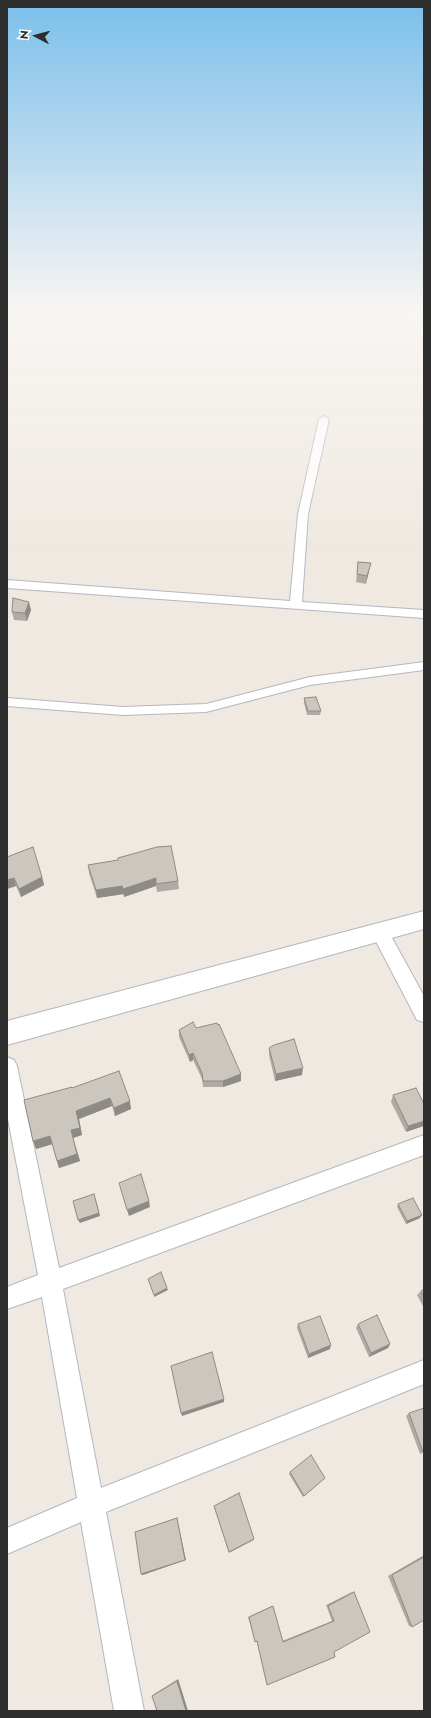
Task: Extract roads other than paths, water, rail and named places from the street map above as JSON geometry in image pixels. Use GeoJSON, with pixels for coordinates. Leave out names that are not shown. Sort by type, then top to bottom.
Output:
{"type":"FeatureCollection","features":[{"type":"Feature","properties":{"kind":"main road"},"geometry":{"type":"LineString","coordinates":[[7,1033],[424,920]]}},
{"type":"Feature","properties":{"kind":"street"},"geometry":{"type":"LineString","coordinates":[[296,604],[303,514],[324,419]]}},
{"type":"Feature","properties":{"kind":"street"},"geometry":{"type":"LineString","coordinates":[[7,584],[424,614]]}},
{"type":"Feature","properties":{"kind":"street"},"geometry":{"type":"LineString","coordinates":[[7,702],[123,712],[206,708],[310,681],[424,666]]}},
{"type":"Feature","properties":{"kind":"street"},"geometry":{"type":"LineString","coordinates":[[380,932],[424,1014]]}},
{"type":"Feature","properties":{"kind":"street"},"geometry":{"type":"LineString","coordinates":[[7,1066],[50,1282],[129,1711]]}},
{"type":"Feature","properties":{"kind":"street"},"geometry":{"type":"LineString","coordinates":[[7,1298],[424,1145]]}},
{"type":"Feature","properties":{"kind":"street"},"geometry":{"type":"LineString","coordinates":[[7,1541],[91,1505],[424,1372]]}}]}
